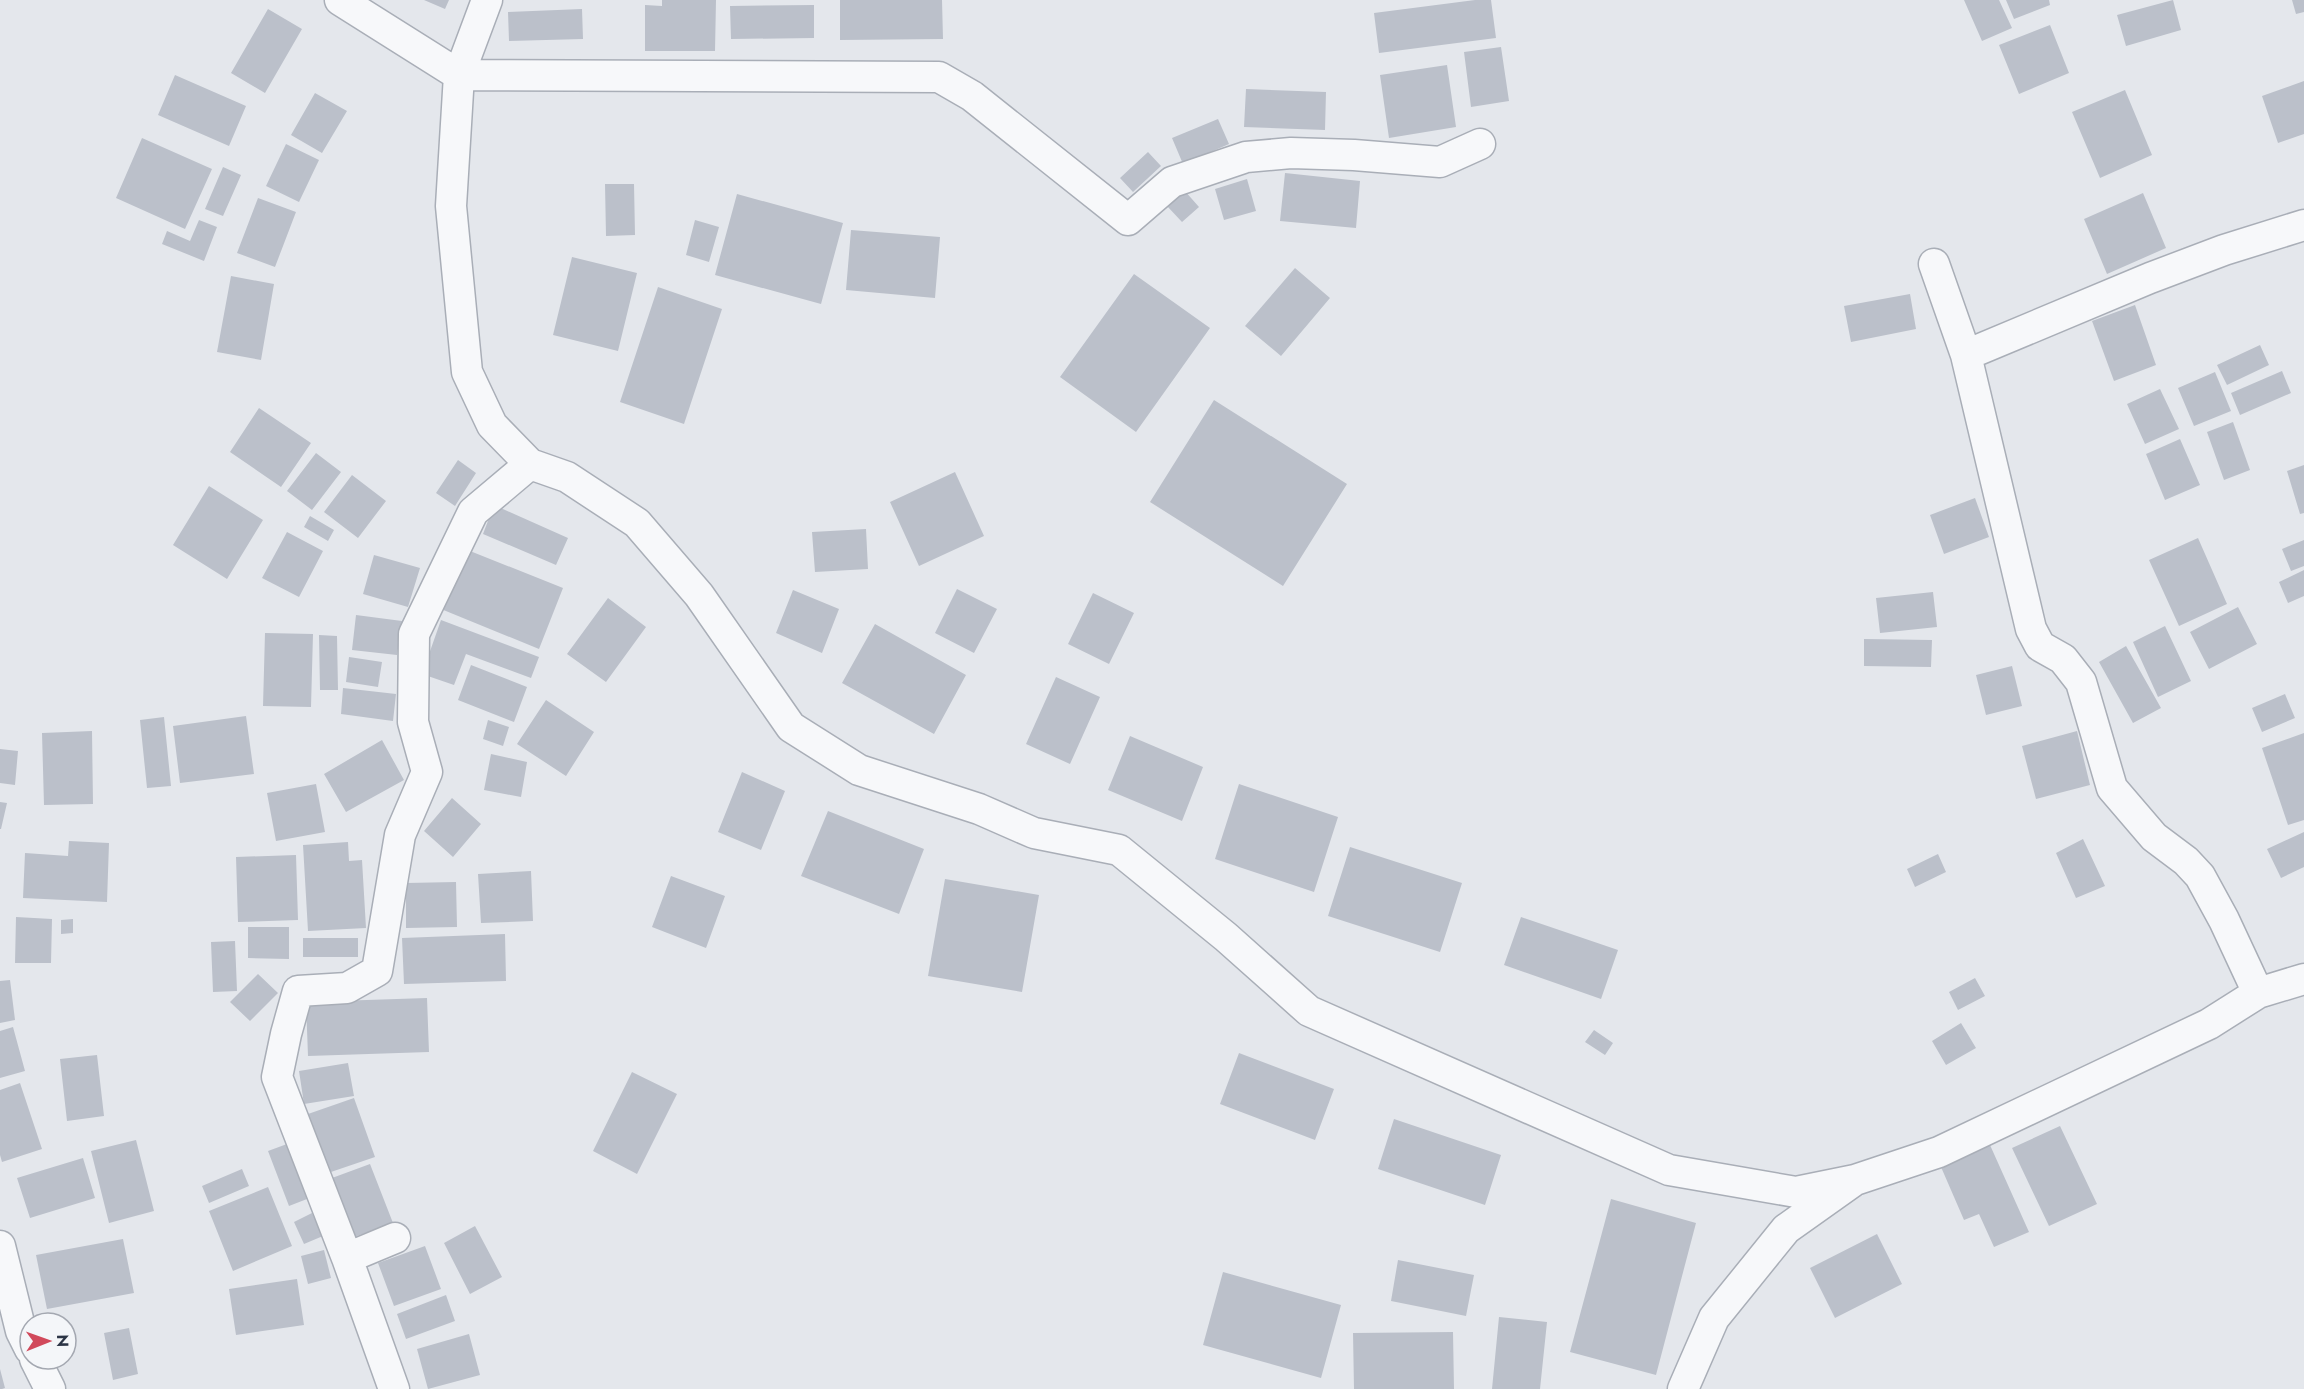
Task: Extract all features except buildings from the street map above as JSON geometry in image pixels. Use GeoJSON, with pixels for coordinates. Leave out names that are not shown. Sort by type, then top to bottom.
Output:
{"type":"FeatureCollection","features":[{"type":"Feature","properties":{"kind":"street"},"geometry":{"type":"LineString","coordinates":[[340,0],[459,75],[939,77],[972,96],[1128,219],[1172,182],[1245,156],[1291,153],[1333,154],[1440,162],[1480,144]]}},
{"type":"Feature","properties":{"kind":"street"},"geometry":{"type":"LineString","coordinates":[[487,0],[459,75],[451,206],[467,372],[492,425],[530,464],[567,477],[637,522],[699,595],[791,727],[859,770],[979,809],[1034,832],[1119,850],[1226,937],[1309,1011],[1670,1170],[1796,1192],[1855,1180],[1939,1152],[2209,1024],[2258,993],[2304,979]]}},
{"type":"Feature","properties":{"kind":"street"},"geometry":{"type":"LineString","coordinates":[[1965,355],[2150,278],[2224,250],[2304,225]]}},
{"type":"Feature","properties":{"kind":"street"},"geometry":{"type":"LineString","coordinates":[[1934,264],[1965,355],[2031,629],[2040,646],[2063,659],[2081,682],[2112,788],[2154,837],[2186,861],[2200,876],[2224,920],[2258,993]]}},
{"type":"Feature","properties":{"kind":"street"},"geometry":{"type":"LineString","coordinates":[[394,1389],[347,1258],[277,1077],[298,991],[347,988],[377,971],[400,835],[427,772],[412,722],[414,634],[473,512],[530,464]]}},
{"type":"Feature","properties":{"kind":"street"},"geometry":{"type":"LineString","coordinates":[[1683,1389],[1714,1318],[1786,1229],[1855,1180]]}},
{"type":"Feature","properties":{"kind":"street"},"geometry":{"type":"LineString","coordinates":[[347,1258],[395,1238]]}},
{"type":"Feature","properties":{"kind":"street"},"geometry":{"type":"LineString","coordinates":[[0,1246],[18,1319]]}},
{"type":"Feature","properties":{"kind":"street"},"geometry":{"type":"LineString","coordinates":[[41,1371],[50,1389]]}}]}
